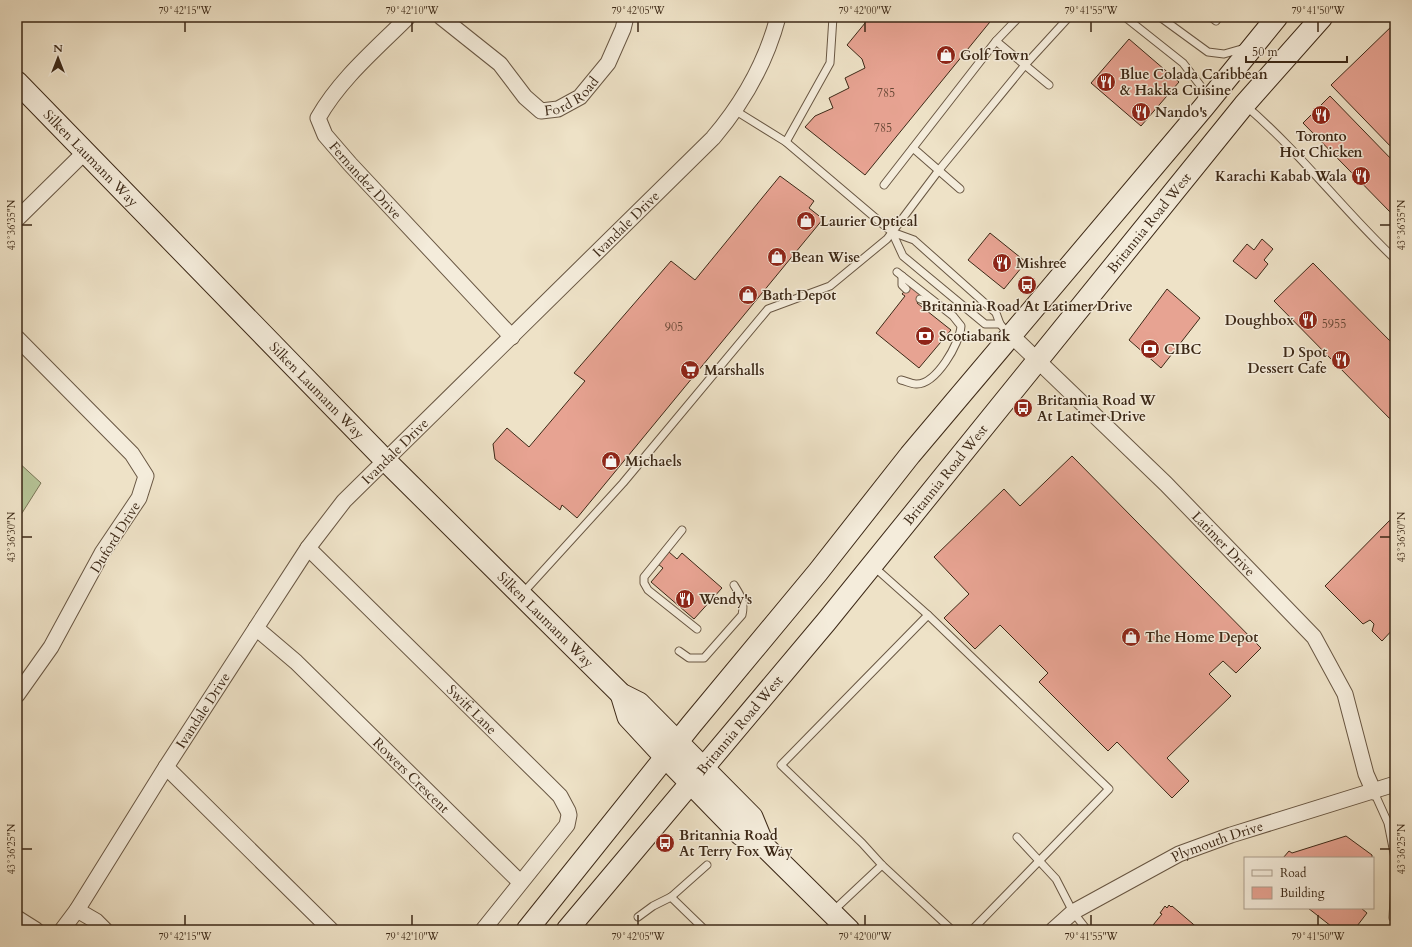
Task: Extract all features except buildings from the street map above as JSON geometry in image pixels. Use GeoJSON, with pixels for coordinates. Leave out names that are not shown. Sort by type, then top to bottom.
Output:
{"type":"FeatureCollection","features":[{"type":"Feature","properties":{"kind":"main road"},"geometry":{"type":"LineString","coordinates":[[526,930],[671,750],[818,572],[910,455],[1005,330],[1203,108],[1277,17]]}},
{"type":"Feature","properties":{"kind":"main road","name":"Britannia Road West"},"geometry":{"type":"LineString","coordinates":[[567,930],[696,774],[826,622],[1244,105],[1322,17]]}},
{"type":"Feature","properties":{"kind":"main road","name":"Silken Laumann Way"},"geometry":{"type":"LineString","coordinates":[[17,82],[86,151],[386,461],[522,594],[621,694],[639,703],[671,750],[696,774],[741,835],[764,846],[849,930]]}},
{"type":"Feature","properties":{"kind":"street","name":"Fernandez Drive"},"geometry":{"type":"LineString","coordinates":[[408,17],[328,100],[318,118],[325,135],[350,164],[512,337]]}},
{"type":"Feature","properties":{"kind":"street","name":"Ford Road"},"geometry":{"type":"LineString","coordinates":[[441,17],[500,64],[525,97],[541,111],[558,109],[580,97],[608,63],[623,29],[626,17]]}},
{"type":"Feature","properties":{"kind":"street","name":"Ivandale Drive"},"geometry":{"type":"LineString","coordinates":[[62,930],[77,910],[166,767],[308,548],[344,501],[713,138],[736,111],[760,67],[778,17]]}},
{"type":"Feature","properties":{"kind":"street"},"geometry":{"type":"LineString","coordinates":[[17,218],[86,151]]}},
{"type":"Feature","properties":{"kind":"street","name":"Latimer Drive"},"geometry":{"type":"LineString","coordinates":[[1005,330],[1199,517],[1314,637],[1345,694],[1366,774],[1374,792]]}},
{"type":"Feature","properties":{"kind":"street","name":"Duford Drive"},"geometry":{"type":"LineString","coordinates":[[17,338],[132,454],[146,476],[139,498],[102,553],[51,647],[17,695]]}},
{"type":"Feature","properties":{"kind":"street","name":"Swift Lane"},"geometry":{"type":"LineString","coordinates":[[308,548],[560,796],[569,815],[567,825],[520,882]]}},
{"type":"Feature","properties":{"kind":"street","name":"Rowers Crescent"},"geometry":{"type":"LineString","coordinates":[[256,628],[296,662],[520,882]]}},
{"type":"Feature","properties":{"kind":"street"},"geometry":{"type":"LineString","coordinates":[[166,767],[331,930]]}},
{"type":"Feature","properties":{"kind":"street","name":"Plymouth Drive"},"geometry":{"type":"LineString","coordinates":[[1053,930],[1074,912],[1179,854],[1231,835],[1374,792],[1395,784]]}},
{"type":"Feature","properties":{"kind":"street"},"geometry":{"type":"LineString","coordinates":[[483,930],[520,882]]}},
{"type":"Feature","properties":{"kind":"street"},"geometry":{"type":"LineString","coordinates":[[77,910],[96,921],[105,930]]}},
{"type":"Feature","properties":{"kind":"street"},"geometry":{"type":"LineString","coordinates":[[17,918],[36,930]]}},
{"type":"Feature","properties":{"kind":"lane"},"geometry":{"type":"LineString","coordinates":[[786,142],[830,64],[833,17]]}},
{"type":"Feature","properties":{"kind":"lane"},"geometry":{"type":"LineString","coordinates":[[884,185],[996,41],[1019,17]]}},
{"type":"Feature","properties":{"kind":"lane"},"geometry":{"type":"LineString","coordinates":[[522,594],[623,483],[768,310],[830,286],[887,238],[939,170],[1024,65],[1069,17]]}},
{"type":"Feature","properties":{"kind":"lane"},"geometry":{"type":"LineString","coordinates":[[1125,17],[1183,63],[1200,85],[1203,108]]}},
{"type":"Feature","properties":{"kind":"lane"},"geometry":{"type":"LineString","coordinates":[[1160,17],[1208,52],[1224,54],[1253,46]]}},
{"type":"Feature","properties":{"kind":"lane"},"geometry":{"type":"LineString","coordinates":[[1211,17],[1216,21],[1219,17]]}},
{"type":"Feature","properties":{"kind":"lane"},"geometry":{"type":"LineString","coordinates":[[996,41],[1048,85]]}},
{"type":"Feature","properties":{"kind":"lane"},"geometry":{"type":"LineString","coordinates":[[1244,105],[1284,141],[1395,259]]}},
{"type":"Feature","properties":{"kind":"lane"},"geometry":{"type":"LineString","coordinates":[[736,111],[786,142],[892,232],[914,240],[996,313],[1005,330]]}},
{"type":"Feature","properties":{"kind":"lane"},"geometry":{"type":"LineString","coordinates":[[913,148],[960,189]]}},
{"type":"Feature","properties":{"kind":"lane"},"geometry":{"type":"LineString","coordinates":[[892,232],[903,256],[985,324],[1005,330]]}},
{"type":"Feature","properties":{"kind":"lane"},"geometry":{"type":"LineString","coordinates":[[901,380],[917,384],[930,380],[955,347],[961,334],[961,326],[953,316],[900,274],[902,285],[906,289]]}},
{"type":"Feature","properties":{"kind":"lane"},"geometry":{"type":"LineString","coordinates":[[920,299],[939,305]]}},
{"type":"Feature","properties":{"kind":"lane"},"geometry":{"type":"LineString","coordinates":[[682,530],[644,576],[644,583],[648,590],[697,629]]}},
{"type":"Feature","properties":{"kind":"lane"},"geometry":{"type":"LineString","coordinates":[[872,565],[928,615],[1108,790],[972,930]]}},
{"type":"Feature","properties":{"kind":"lane"},"geometry":{"type":"LineString","coordinates":[[678,651],[689,658],[704,658],[742,615],[744,606],[743,599],[734,585]]}},
{"type":"Feature","properties":{"kind":"lane"},"geometry":{"type":"LineString","coordinates":[[928,615],[781,765],[862,843],[882,865],[952,930]]}},
{"type":"Feature","properties":{"kind":"lane"},"geometry":{"type":"LineString","coordinates":[[1374,792],[1388,823],[1395,858]]}},
{"type":"Feature","properties":{"kind":"lane"},"geometry":{"type":"LineString","coordinates":[[1017,837],[1056,880],[1074,912],[1087,930]]}},
{"type":"Feature","properties":{"kind":"lane"},"geometry":{"type":"LineString","coordinates":[[638,917],[653,906],[671,897],[707,865]]}},
{"type":"Feature","properties":{"kind":"lane"},"geometry":{"type":"LineString","coordinates":[[832,912],[882,865]]}},
{"type":"Feature","properties":{"kind":"lane"},"geometry":{"type":"LineString","coordinates":[[1393,918],[1395,882]]}},
{"type":"Feature","properties":{"kind":"lane"},"geometry":{"type":"LineString","coordinates":[[671,897],[704,930]]}},
{"type":"Feature","properties":{"kind":"green space"},"geometry":{"type":"Polygon","coordinates":[[[17,461],[41,483],[17,521],[17,461]]]}},
{"type":"Feature","properties":{"kind":"place","name":"Golf Town"},"geometry":{"type":"Point","coordinates":[946,55]}},
{"type":"Feature","properties":{"kind":"place","name":"Blue Colada Caribbean & Hakka Cuisine"},"geometry":{"type":"Point","coordinates":[1106,82]}},
{"type":"Feature","properties":{"kind":"place","name":"Nando's"},"geometry":{"type":"Point","coordinates":[1141,112]}},
{"type":"Feature","properties":{"kind":"place","name":"Toronto Hot Chicken"},"geometry":{"type":"Point","coordinates":[1321,115]}},
{"type":"Feature","properties":{"kind":"place","name":"Karachi Kabab Wala"},"geometry":{"type":"Point","coordinates":[1361,176]}},
{"type":"Feature","properties":{"kind":"place","name":"Laurier Optical"},"geometry":{"type":"Point","coordinates":[806,221]}},
{"type":"Feature","properties":{"kind":"place","name":"Bean Wise"},"geometry":{"type":"Point","coordinates":[777,257]}},
{"type":"Feature","properties":{"kind":"place","name":"Mishree"},"geometry":{"type":"Point","coordinates":[1002,263]}},
{"type":"Feature","properties":{"kind":"place","name":"Britannia Road At Latimer Drive"},"geometry":{"type":"Point","coordinates":[1027,285]}},
{"type":"Feature","properties":{"kind":"place","name":"Bath Depot"},"geometry":{"type":"Point","coordinates":[748,295]}},
{"type":"Feature","properties":{"kind":"place","name":"Doughbox"},"geometry":{"type":"Point","coordinates":[1308,320]}},
{"type":"Feature","properties":{"kind":"place","name":"Scotiabank"},"geometry":{"type":"Point","coordinates":[925,336]}},
{"type":"Feature","properties":{"kind":"place","name":"CIBC"},"geometry":{"type":"Point","coordinates":[1150,349]}},
{"type":"Feature","properties":{"kind":"place","name":"D Spot Dessert Cafe"},"geometry":{"type":"Point","coordinates":[1341,360]}},
{"type":"Feature","properties":{"kind":"place","name":"Marshalls"},"geometry":{"type":"Point","coordinates":[690,370]}},
{"type":"Feature","properties":{"kind":"place","name":"Britannia Road W At Latimer Drive"},"geometry":{"type":"Point","coordinates":[1023,408]}},
{"type":"Feature","properties":{"kind":"place","name":"Michaels"},"geometry":{"type":"Point","coordinates":[611,461]}},
{"type":"Feature","properties":{"kind":"place","name":"Wendy's"},"geometry":{"type":"Point","coordinates":[685,599]}},
{"type":"Feature","properties":{"kind":"place","name":"The Home Depot"},"geometry":{"type":"Point","coordinates":[1131,637]}},
{"type":"Feature","properties":{"kind":"place","name":"Britannia Road At Terry Fox Way"},"geometry":{"type":"Point","coordinates":[665,843]}}]}
